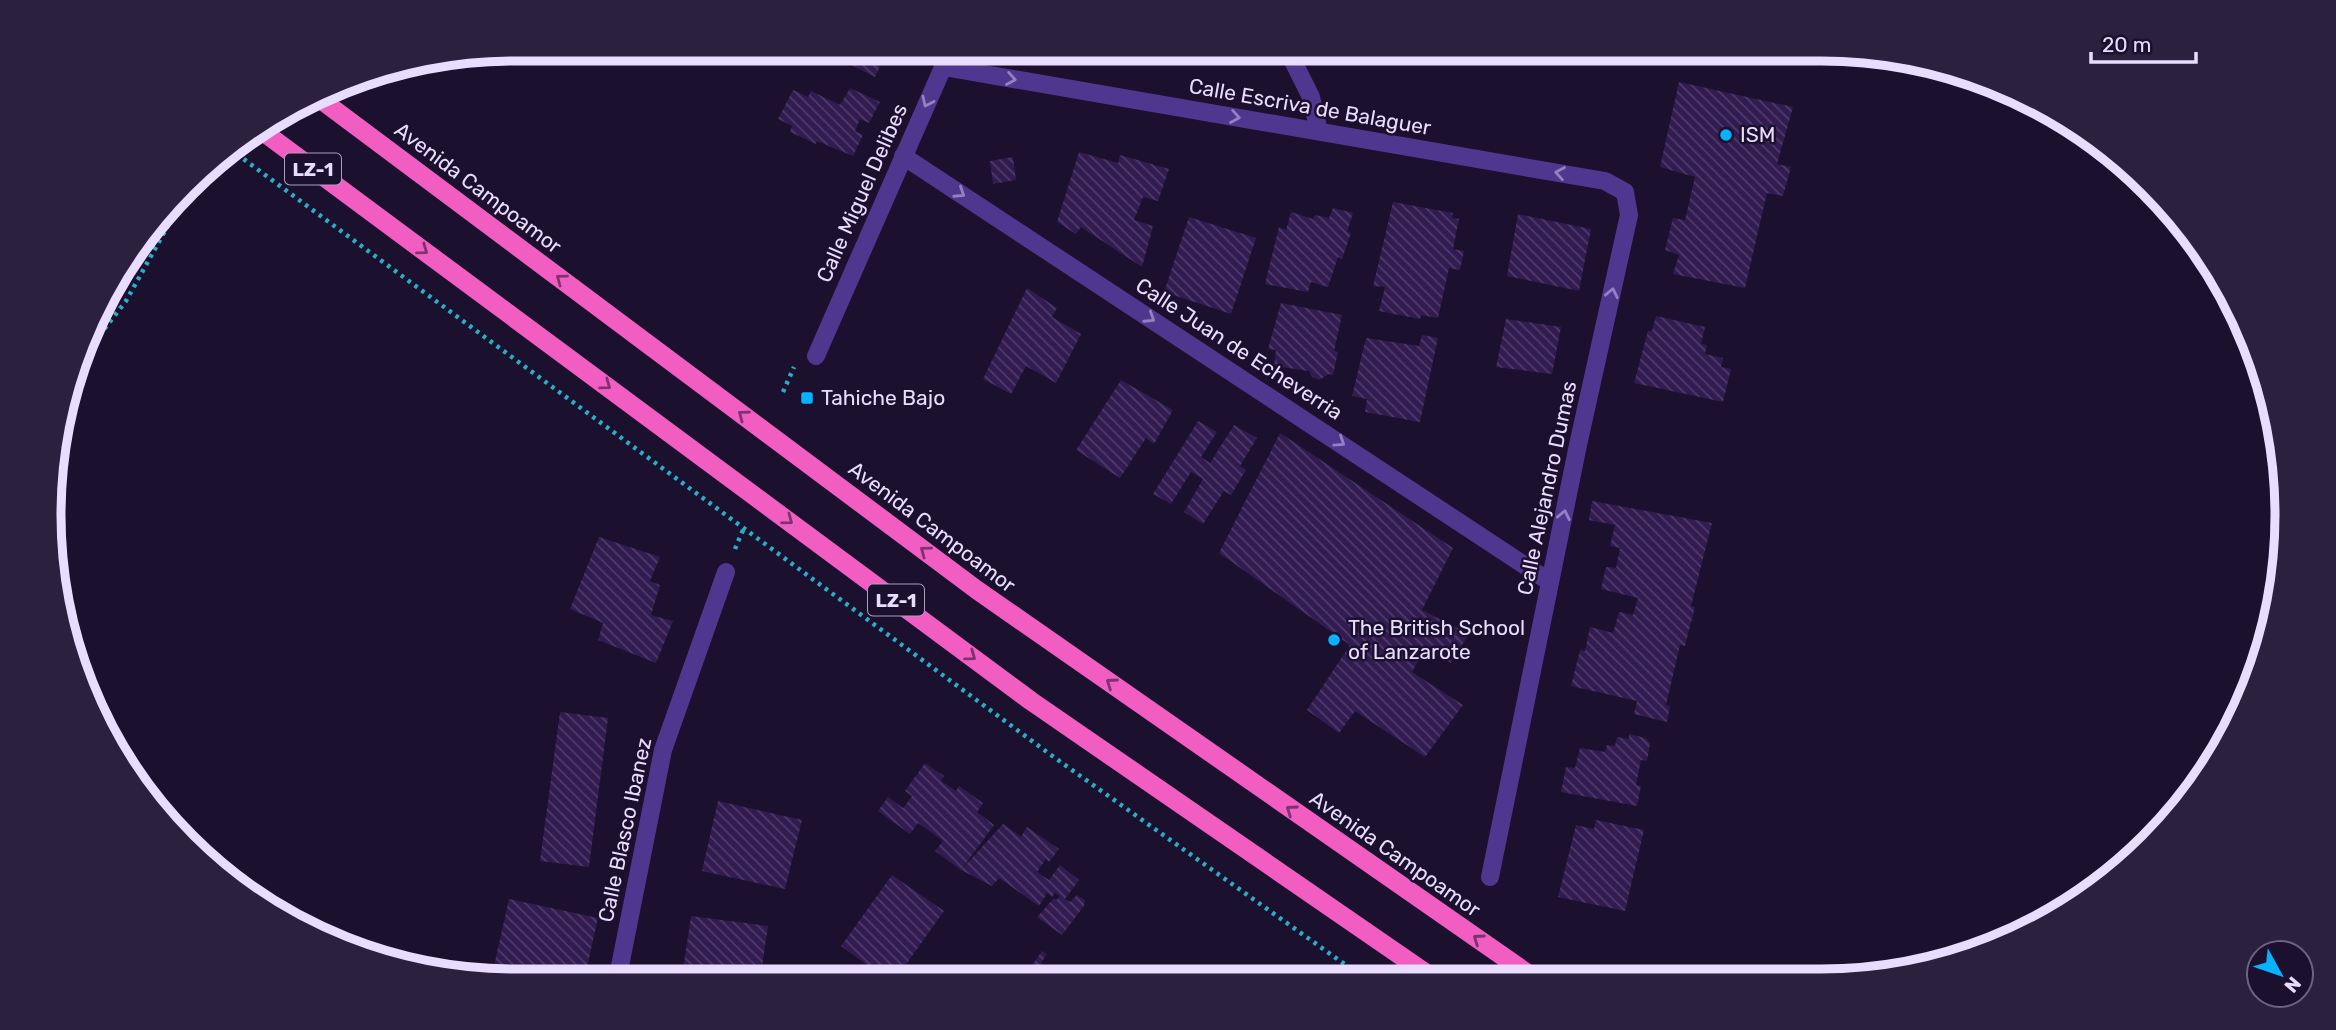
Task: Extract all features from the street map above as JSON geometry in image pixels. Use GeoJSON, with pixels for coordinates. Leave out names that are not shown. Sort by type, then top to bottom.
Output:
{"type":"FeatureCollection","features":[{"type":"Feature","properties":{"kind":"highway","name":"Avenida Campoamor"},"geometry":{"type":"LineString","coordinates":[[325,103],[977,590],[1521,969]]}},
{"type":"Feature","properties":{"kind":"highway","name":"LZ-1"},"geometry":{"type":"LineString","coordinates":[[268,135],[1031,701],[1420,969]]}},
{"type":"Feature","properties":{"kind":"street","name":"Calle Miguel Delibes"},"geometry":{"type":"LineString","coordinates":[[816,356],[946,61]]}},
{"type":"Feature","properties":{"kind":"street"},"geometry":{"type":"LineString","coordinates":[[1293,61],[1311,97],[1319,131]]}},
{"type":"Feature","properties":{"kind":"street","name":"Calle Escriva de Balaguer"},"geometry":{"type":"LineString","coordinates":[[943,67],[1605,181],[1625,192]]}},
{"type":"Feature","properties":{"kind":"street","name":"Calle Juan de Echeverria"},"geometry":{"type":"LineString","coordinates":[[903,156],[1550,582]]}},
{"type":"Feature","properties":{"kind":"street","name":"Calle Alejandro Dumas"},"geometry":{"type":"LineString","coordinates":[[1490,877],[1629,215],[1625,192]]}},
{"type":"Feature","properties":{"kind":"street","name":"Calle Blasco Ibanez"},"geometry":{"type":"LineString","coordinates":[[619,969],[663,750],[726,572]]}},
{"type":"Feature","properties":{"kind":"path"},"geometry":{"type":"LineString","coordinates":[[239,155],[1018,731],[1351,969]]}},
{"type":"Feature","properties":{"kind":"path"},"geometry":{"type":"LineString","coordinates":[[100,331],[126,301],[172,219]]}},
{"type":"Feature","properties":{"kind":"building"},"geometry":{"type":"Polygon","coordinates":[[[844,61],[882,61],[875,77],[844,61]]]}},
{"type":"Feature","properties":{"kind":"building","name":"ISM"},"geometry":{"type":"Polygon","coordinates":[[[1679,82],[1793,107],[1777,164],[1791,167],[1783,196],[1767,193],[1745,288],[1673,274],[1679,255],[1665,250],[1673,218],[1685,220],[1695,177],[1660,167],[1679,82]]]}},
{"type":"Feature","properties":{"kind":"building"},"geometry":{"type":"Polygon","coordinates":[[[850,88],[880,102],[869,123],[860,119],[855,131],[863,135],[853,156],[790,132],[792,126],[778,119],[793,90],[808,97],[811,91],[840,105],[850,88]]]}},
{"type":"Feature","properties":{"kind":"building"},"geometry":{"type":"Polygon","coordinates":[[[1079,152],[1118,163],[1120,155],[1169,169],[1158,201],[1143,197],[1134,220],[1153,226],[1142,267],[1081,227],[1076,234],[1057,222],[1079,152]]]}},
{"type":"Feature","properties":{"kind":"building"},"geometry":{"type":"Polygon","coordinates":[[[1013,157],[1016,180],[993,184],[990,161],[1013,157]]]}},
{"type":"Feature","properties":{"kind":"building"},"geometry":{"type":"Polygon","coordinates":[[[1393,202],[1453,213],[1452,218],[1459,219],[1453,249],[1464,251],[1460,270],[1449,268],[1438,318],[1421,315],[1420,319],[1379,311],[1385,287],[1373,286],[1393,202]]]}},
{"type":"Feature","properties":{"kind":"building"},"geometry":{"type":"Polygon","coordinates":[[[1333,208],[1353,213],[1347,232],[1351,233],[1342,259],[1338,257],[1328,287],[1311,282],[1308,292],[1265,284],[1279,227],[1286,230],[1291,212],[1313,219],[1315,215],[1329,218],[1333,208]]]}},
{"type":"Feature","properties":{"kind":"building"},"geometry":{"type":"Polygon","coordinates":[[[1518,214],[1591,229],[1579,291],[1507,276],[1518,214]]]}},
{"type":"Feature","properties":{"kind":"building"},"geometry":{"type":"Polygon","coordinates":[[[1189,217],[1256,238],[1231,314],[1164,292],[1189,217]]]}},
{"type":"Feature","properties":{"kind":"building"},"geometry":{"type":"Polygon","coordinates":[[[1027,288],[1057,308],[1052,317],[1081,334],[1056,383],[1026,366],[1011,394],[983,379],[1027,288]]]}},
{"type":"Feature","properties":{"kind":"building"},"geometry":{"type":"Polygon","coordinates":[[[1281,303],[1342,315],[1334,351],[1338,352],[1333,375],[1329,374],[1319,380],[1312,377],[1309,371],[1274,366],[1276,350],[1268,349],[1281,303]]]}},
{"type":"Feature","properties":{"kind":"building"},"geometry":{"type":"Polygon","coordinates":[[[1656,316],[1705,327],[1701,344],[1707,345],[1705,354],[1723,358],[1721,367],[1731,369],[1723,402],[1634,383],[1648,331],[1652,331],[1656,316]]]}},
{"type":"Feature","properties":{"kind":"building"},"geometry":{"type":"Polygon","coordinates":[[[1506,319],[1561,327],[1552,374],[1496,367],[1506,319]]]}},
{"type":"Feature","properties":{"kind":"building"},"geometry":{"type":"Polygon","coordinates":[[[1422,335],[1438,338],[1420,422],[1365,412],[1367,399],[1352,396],[1366,338],[1419,346],[1422,335]]]}},
{"type":"Feature","properties":{"kind":"building"},"geometry":{"type":"Polygon","coordinates":[[[1121,380],[1173,410],[1154,444],[1146,438],[1120,478],[1076,450],[1121,380]]]}},
{"type":"Feature","properties":{"kind":"building"},"geometry":{"type":"Polygon","coordinates":[[[1198,421],[1217,432],[1201,457],[1210,463],[1234,425],[1257,438],[1240,466],[1246,470],[1231,495],[1224,491],[1203,524],[1184,512],[1203,479],[1191,472],[1171,504],[1153,494],[1198,421]]]}},
{"type":"Feature","properties":{"kind":"building"},"geometry":{"type":"Polygon","coordinates":[[[1280,433],[1453,548],[1422,610],[1469,634],[1451,663],[1425,648],[1412,672],[1463,705],[1425,757],[1355,711],[1339,733],[1307,710],[1350,645],[1219,553],[1280,433]]]}},
{"type":"Feature","properties":{"kind":"building"},"geometry":{"type":"Polygon","coordinates":[[[1592,501],[1712,523],[1691,606],[1695,607],[1685,646],[1680,645],[1666,705],[1670,706],[1667,722],[1634,714],[1637,701],[1571,686],[1580,650],[1585,651],[1590,627],[1613,633],[1619,612],[1633,615],[1638,598],[1601,589],[1606,567],[1616,568],[1620,548],[1610,546],[1615,525],[1589,520],[1592,501]]]}},
{"type":"Feature","properties":{"kind":"building"},"geometry":{"type":"Polygon","coordinates":[[[599,537],[660,557],[650,581],[660,585],[651,615],[673,621],[656,663],[598,640],[603,623],[570,609],[599,537]]]}},
{"type":"Feature","properties":{"kind":"building"},"geometry":{"type":"Polygon","coordinates":[[[560,712],[608,718],[589,867],[540,861],[560,712]]]}},
{"type":"Feature","properties":{"kind":"building"},"geometry":{"type":"Polygon","coordinates":[[[1629,734],[1645,738],[1650,743],[1647,761],[1641,760],[1636,785],[1641,786],[1637,806],[1561,792],[1566,767],[1575,768],[1580,748],[1605,752],[1607,745],[1615,746],[1617,737],[1629,739],[1629,734]]]}},
{"type":"Feature","properties":{"kind":"building"},"geometry":{"type":"Polygon","coordinates":[[[925,763],[944,776],[941,781],[956,791],[959,786],[983,803],[977,812],[994,825],[961,870],[935,851],[943,841],[918,823],[910,834],[878,811],[888,797],[903,808],[912,796],[905,791],[925,763]]]}},
{"type":"Feature","properties":{"kind":"building"},"geometry":{"type":"Polygon","coordinates":[[[718,801],[802,820],[785,889],[702,871],[718,801]]]}},
{"type":"Feature","properties":{"kind":"building"},"geometry":{"type":"Polygon","coordinates":[[[1596,820],[1644,830],[1625,911],[1558,897],[1576,825],[1594,829],[1596,820]]]}},
{"type":"Feature","properties":{"kind":"building"},"geometry":{"type":"Polygon","coordinates":[[[1003,824],[1021,837],[1027,827],[1059,849],[1049,862],[1046,859],[1037,872],[1049,880],[1060,865],[1079,880],[1065,899],[1070,902],[1077,895],[1085,900],[1084,906],[1062,935],[1037,917],[1054,898],[1056,900],[1060,896],[1055,893],[1052,897],[1047,893],[1039,906],[999,878],[992,886],[961,870],[1003,824]]]}},
{"type":"Feature","properties":{"kind":"building"},"geometry":{"type":"Polygon","coordinates":[[[892,875],[944,911],[903,969],[872,969],[841,946],[892,875]]]}},
{"type":"Feature","properties":{"kind":"building"},"geometry":{"type":"Polygon","coordinates":[[[509,899],[598,918],[587,969],[515,969],[494,966],[509,899]]]}},
{"type":"Feature","properties":{"kind":"building"},"geometry":{"type":"Polygon","coordinates":[[[691,916],[768,926],[762,969],[683,969],[691,916]]]}},
{"type":"Feature","properties":{"kind":"building"},"geometry":{"type":"Polygon","coordinates":[[[1042,951],[1047,954],[1041,963],[1049,969],[1029,969],[1042,951]]]}},
{"type":"Feature","properties":{"kind":"place","name":"ISM"},"geometry":{"type":"Point","coordinates":[1726,135]}},
{"type":"Feature","properties":{"kind":"place","name":"Tahiche Bajo"},"geometry":{"type":"Point","coordinates":[807,398]}},
{"type":"Feature","properties":{"kind":"place","name":"The British School of Lanzarote"},"geometry":{"type":"Point","coordinates":[1334,640]}}]}
